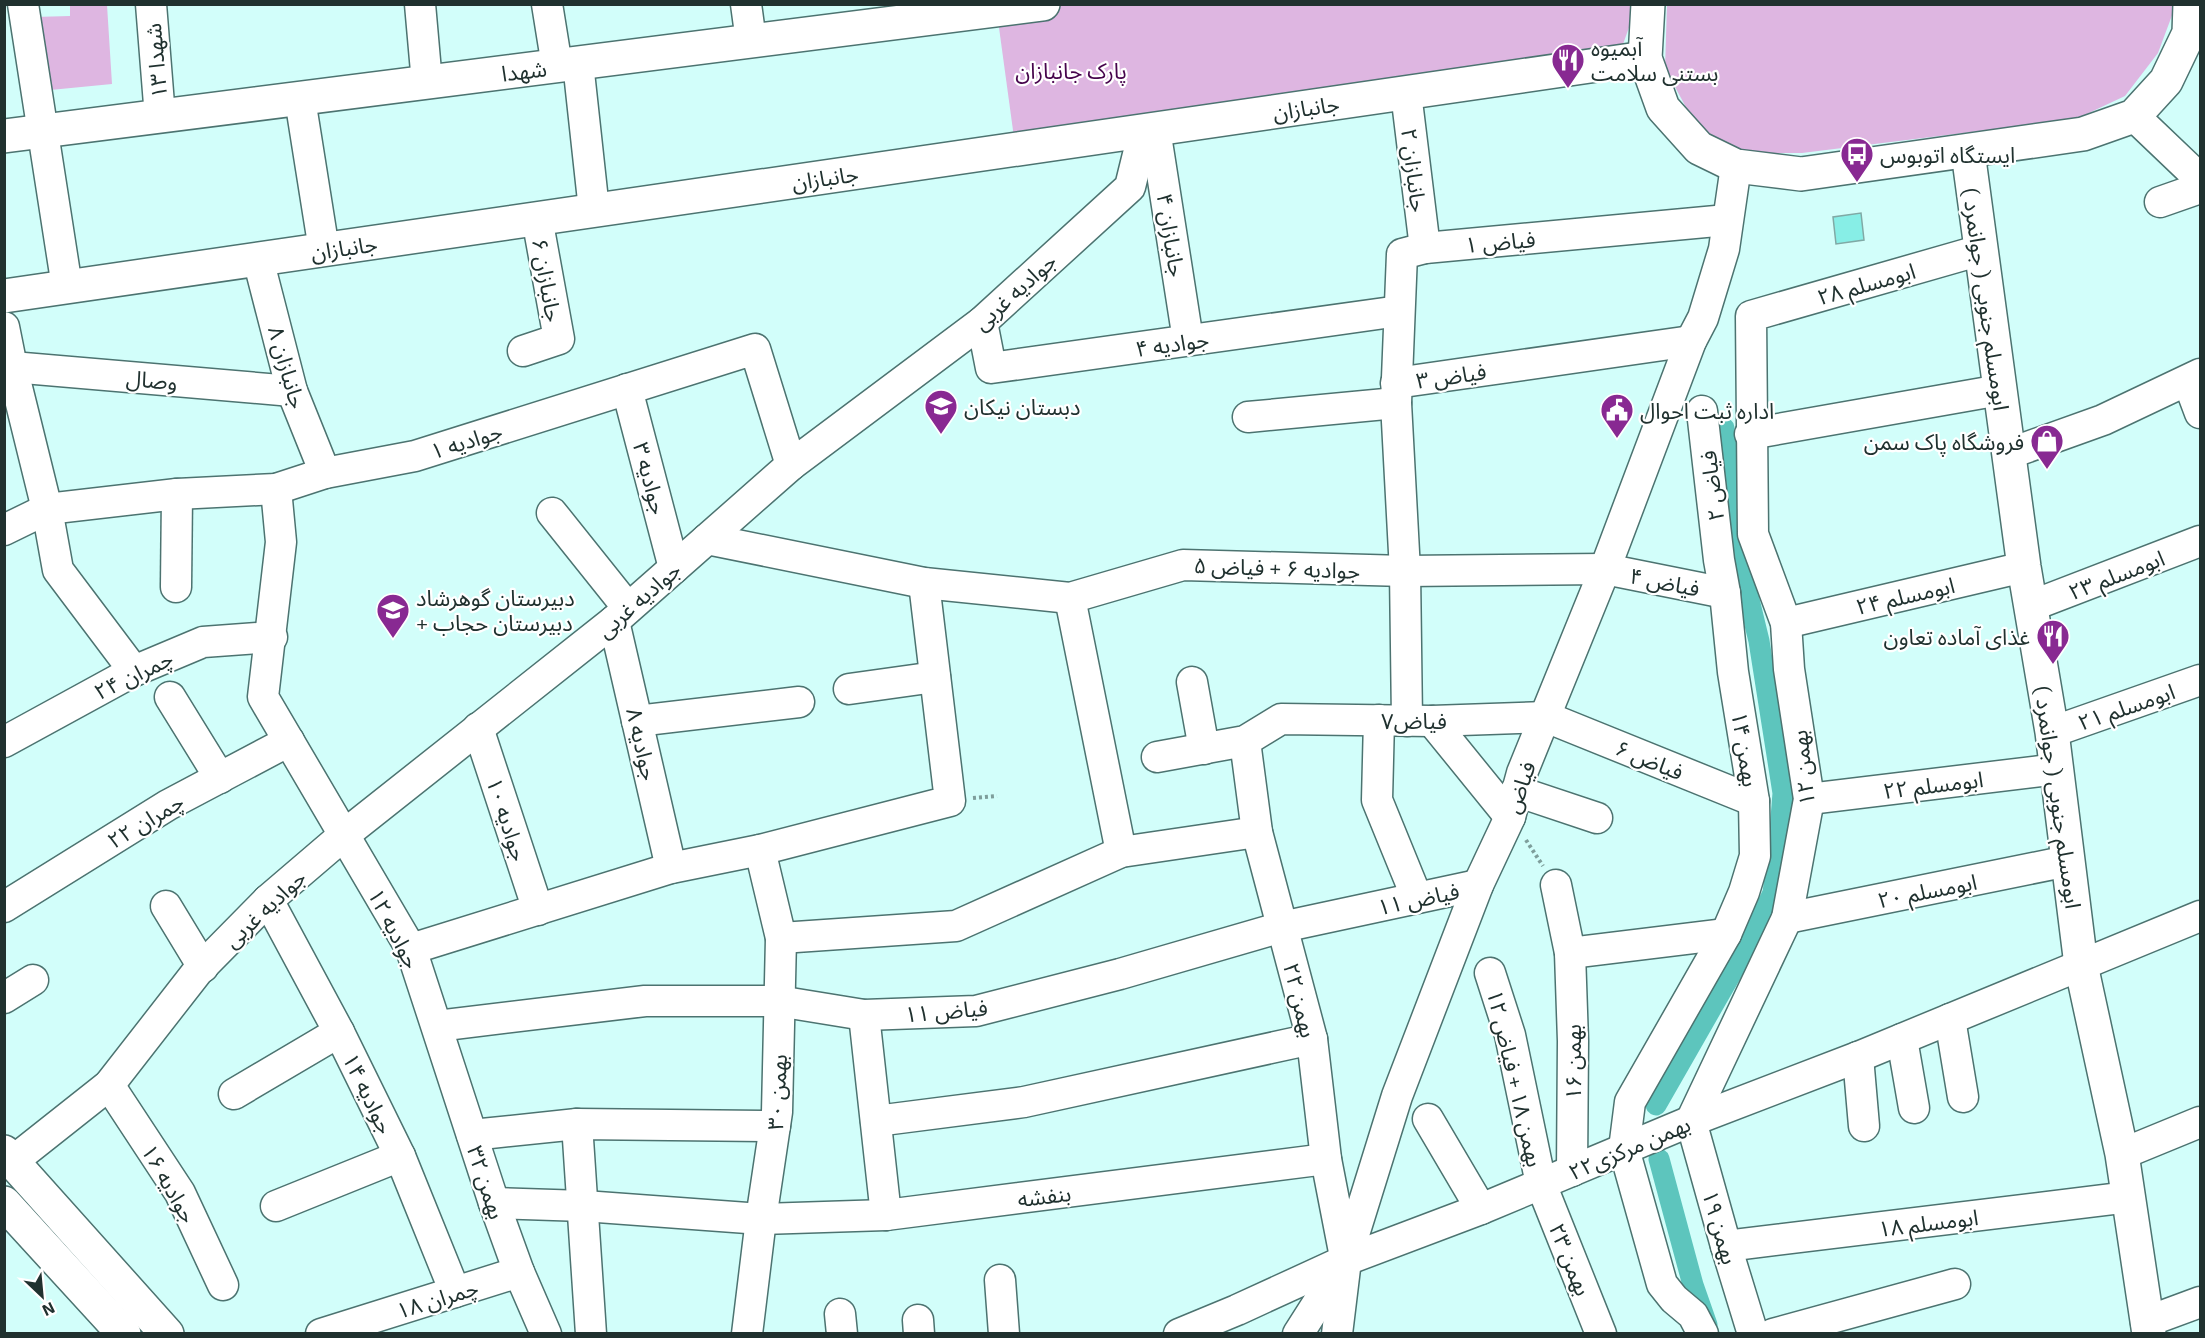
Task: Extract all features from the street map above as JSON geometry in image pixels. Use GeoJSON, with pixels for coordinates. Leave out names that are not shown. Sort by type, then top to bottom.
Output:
{"type":"FeatureCollection","features":[{"type":"Feature","properties":{"kind":"main road","name":"شهدا"},"geometry":{"type":"LineString","coordinates":[[4,136],[751,41],[958,10],[1043,4]]}},
{"type":"Feature","properties":{"kind":"main road"},"geometry":{"type":"LineString","coordinates":[[1648,4],[1645,58],[1663,108],[1699,148],[1736,166],[1801,174],[2083,134],[2134,116],[2166,81],[2189,33],[2190,4]]}},
{"type":"Feature","properties":{"kind":"main road","name":"جانبازان"},"geometry":{"type":"LineString","coordinates":[[4,296],[1645,58]]}},
{"type":"Feature","properties":{"kind":"main road","name":"ابومسلم جنوبی ( جوانمرد )"},"geometry":{"type":"LineString","coordinates":[[1968,152],[2024,567],[2052,732],[2081,965],[2122,1154],[2147,1328]]}},
{"type":"Feature","properties":{"kind":"main road"},"geometry":{"type":"LineString","coordinates":[[8,1156],[167,1334]]}},
{"type":"Feature","properties":{"kind":"main road"},"geometry":{"type":"LineString","coordinates":[[4,1203],[122,1333]]}},
{"type":"Feature","properties":{"kind":"street"},"geometry":{"type":"LineString","coordinates":[[23,4],[67,287]]}},
{"type":"Feature","properties":{"kind":"street","name":"شهدا ۱۳"},"geometry":{"type":"LineString","coordinates":[[151,4],[160,117]]}},
{"type":"Feature","properties":{"kind":"street"},"geometry":{"type":"LineString","coordinates":[[420,4],[427,83]]}},
{"type":"Feature","properties":{"kind":"street"},"geometry":{"type":"LineString","coordinates":[[547,4],[567,65],[594,210]]}},
{"type":"Feature","properties":{"kind":"street"},"geometry":{"type":"LineString","coordinates":[[746,4],[751,41]]}},
{"type":"Feature","properties":{"kind":"street","name":"جانبازان ۲"},"geometry":{"type":"LineString","coordinates":[[1406,93],[1425,248]]}},
{"type":"Feature","properties":{"kind":"street"},"geometry":{"type":"LineString","coordinates":[[300,99],[324,250]]}},
{"type":"Feature","properties":{"kind":"street"},"geometry":{"type":"LineString","coordinates":[[2134,116],[2200,180]]}},
{"type":"Feature","properties":{"kind":"street","name":"جوادیه غربی"},"geometry":{"type":"LineString","coordinates":[[8,1156],[109,1085],[203,967],[268,900],[344,835],[621,614],[791,465],[982,322],[1130,187],[1150,130]]}},
{"type":"Feature","properties":{"kind":"street","name":"جانبازان ۴"},"geometry":{"type":"LineString","coordinates":[[1150,130],[1188,340]]}},
{"type":"Feature","properties":{"kind":"street","name":"فیاض"},"geometry":{"type":"LineString","coordinates":[[1346,1260],[1397,1096],[1697,330],[1724,249],[1736,166]]}},
{"type":"Feature","properties":{"kind":"street"},"geometry":{"type":"LineString","coordinates":[[2160,202],[2200,188]]}},
{"type":"Feature","properties":{"kind":"street","name":"جانبازان ۶"},"geometry":{"type":"LineString","coordinates":[[523,351],[559,339],[537,218]]}},
{"type":"Feature","properties":{"kind":"street","name":"فیاض ۱"},"geometry":{"type":"LineString","coordinates":[[1396,393],[1402,254],[1425,248],[1727,220]]}},
{"type":"Feature","properties":{"kind":"street","name":"ابومسلم ۲۸"},"geometry":{"type":"LineString","coordinates":[[1751,316],[1981,250]]}},
{"type":"Feature","properties":{"kind":"street","name":"جانبازان ۸"},"geometry":{"type":"LineString","coordinates":[[258,259],[292,391],[325,473]]}},
{"type":"Feature","properties":{"kind":"street","name":"جوادیه ۴"},"geometry":{"type":"LineString","coordinates":[[982,322],[991,368],[1399,311]]}},
{"type":"Feature","properties":{"kind":"street","name":"بهمن ۱۲"},"geometry":{"type":"LineString","coordinates":[[1691,1121],[1786,918],[1809,799],[1789,669],[1786,623],[1753,534],[1750,434],[1751,316]]}},
{"type":"Feature","properties":{"kind":"street"},"geometry":{"type":"LineString","coordinates":[[4,327],[12,367],[14,411],[47,509],[58,570],[134,671]]}},
{"type":"Feature","properties":{"kind":"street","name":"فیاض ۳"},"geometry":{"type":"LineString","coordinates":[[1417,898],[1377,800],[1406,721],[1405,571],[1396,393],[1697,330]]}},
{"type":"Feature","properties":{"kind":"street","name":"جوادیه ۱"},"geometry":{"type":"LineString","coordinates":[[4,530],[47,509],[177,494],[276,489],[325,473],[415,456],[755,349],[791,465]]}},
{"type":"Feature","properties":{"kind":"street","name":"وصال"},"geometry":{"type":"LineString","coordinates":[[12,367],[292,391]]}},
{"type":"Feature","properties":{"kind":"street"},"geometry":{"type":"LineString","coordinates":[[2008,454],[2103,420],[2194,377],[2200,413]]}},
{"type":"Feature","properties":{"kind":"street","name":"جوادیه ۳"},"geometry":{"type":"LineString","coordinates":[[627,389],[674,568]]}},
{"type":"Feature","properties":{"kind":"street"},"geometry":{"type":"LineString","coordinates":[[1750,434],[2000,390]]}},
{"type":"Feature","properties":{"kind":"street"},"geometry":{"type":"LineString","coordinates":[[1248,417],[1396,393]]}},
{"type":"Feature","properties":{"kind":"street","name":"فیاض ۲"},"geometry":{"type":"LineString","coordinates":[[1702,411],[1719,561]]}},
{"type":"Feature","properties":{"kind":"street","name":"جوادیه ۱۲"},"geometry":{"type":"LineString","coordinates":[[276,489],[281,542],[272,637],[263,697],[411,949],[437,1026]]}},
{"type":"Feature","properties":{"kind":"street"},"geometry":{"type":"LineString","coordinates":[[176,587],[177,494]]}},
{"type":"Feature","properties":{"kind":"street"},"geometry":{"type":"LineString","coordinates":[[552,513],[621,614]]}},
{"type":"Feature","properties":{"kind":"street","name":"جوادیه ۶ + فیاض ۵"},"geometry":{"type":"LineString","coordinates":[[707,540],[924,583],[1070,598],[1183,565],[1405,571],[1605,569]]}},
{"type":"Feature","properties":{"kind":"street","name":"ابومسلم ۲۳"},"geometry":{"type":"LineString","coordinates":[[2031,606],[2200,541]]}},
{"type":"Feature","properties":{"kind":"street","name":"بهمن ۱۴"},"geometry":{"type":"LineString","coordinates":[[1624,1149],[1630,1102],[1726,934],[1744,892],[1755,856],[1754,801],[1733,672],[1725,593],[1719,561]]}},
{"type":"Feature","properties":{"kind":"street","name":"ابومسلم ۲۴"},"geometry":{"type":"LineString","coordinates":[[1786,623],[2024,567]]}},
{"type":"Feature","properties":{"kind":"street","name":"فیاض ۴"},"geometry":{"type":"LineString","coordinates":[[1605,569],[1725,593]]}},
{"type":"Feature","properties":{"kind":"street"},"geometry":{"type":"LineString","coordinates":[[411,949],[671,868],[760,850],[950,801],[924,583]]}},
{"type":"Feature","properties":{"kind":"street"},"geometry":{"type":"LineString","coordinates":[[1070,598],[1121,852]]}},
{"type":"Feature","properties":{"kind":"street","name":"جوادیه ۸"},"geometry":{"type":"LineString","coordinates":[[621,614],[637,721],[671,868]]}},
{"type":"Feature","properties":{"kind":"street","name":"چمران ۲۴"},"geometry":{"type":"LineString","coordinates":[[4,742],[134,671],[203,642],[272,637]]}},
{"type":"Feature","properties":{"kind":"street"},"geometry":{"type":"LineString","coordinates":[[849,689],[935,677]]}},
{"type":"Feature","properties":{"kind":"street","name":"ابومسلم ۲۱"},"geometry":{"type":"LineString","coordinates":[[2052,732],[2200,680]]}},
{"type":"Feature","properties":{"kind":"street"},"geometry":{"type":"LineString","coordinates":[[1192,682],[1204,748]]}},
{"type":"Feature","properties":{"kind":"street"},"geometry":{"type":"LineString","coordinates":[[170,697],[220,778]]}},
{"type":"Feature","properties":{"kind":"street"},"geometry":{"type":"LineString","coordinates":[[637,721],[799,702]]}},
{"type":"Feature","properties":{"kind":"street","name":"فیاض۷"},"geometry":{"type":"LineString","coordinates":[[1245,741],[1281,719],[1406,721],[1546,717]]}},
{"type":"Feature","properties":{"kind":"street","name":"فیاض ۶"},"geometry":{"type":"LineString","coordinates":[[1546,717],[1754,801]]}},
{"type":"Feature","properties":{"kind":"street"},"geometry":{"type":"LineString","coordinates":[[1406,721],[1513,804],[1597,818]]}},
{"type":"Feature","properties":{"kind":"street","name":"جوادیه ۱۰"},"geometry":{"type":"LineString","coordinates":[[478,728],[538,910]]}},
{"type":"Feature","properties":{"kind":"street","name":"چمران ۲۲"},"geometry":{"type":"LineString","coordinates":[[4,907],[168,805],[289,741]]}},
{"type":"Feature","properties":{"kind":"street"},"geometry":{"type":"LineString","coordinates":[[1157,757],[1245,741]]}},
{"type":"Feature","properties":{"kind":"street","name":"بهمن ۲۲"},"geometry":{"type":"LineString","coordinates":[[1245,741],[1257,832],[1312,1039],[1326,1159],[1346,1260]]}},
{"type":"Feature","properties":{"kind":"street","name":"ابومسلم ۲۲"},"geometry":{"type":"LineString","coordinates":[[1809,799],[2057,769]]}},
{"type":"Feature","properties":{"kind":"street"},"geometry":{"type":"LineString","coordinates":[[781,938],[956,926],[1121,852],[1257,832]]}},
{"type":"Feature","properties":{"kind":"street","name":"بهمن ۳۰"},"geometry":{"type":"LineString","coordinates":[[747,1334],[777,1112],[781,938],[760,850]]}},
{"type":"Feature","properties":{"kind":"street","name":"ابومسلم ۲۰"},"geometry":{"type":"LineString","coordinates":[[1786,918],[2068,861]]}},
{"type":"Feature","properties":{"kind":"street","name":"فیاض ۱۱"},"geometry":{"type":"LineString","coordinates":[[437,1026],[645,1001],[778,1001],[864,1015],[976,1011],[1119,974],[1282,927],[1478,885]]}},
{"type":"Feature","properties":{"kind":"street","name":"بهمن ۱۶"},"geometry":{"type":"LineString","coordinates":[[1556,885],[1570,953],[1573,1041],[1572,1171]]}},
{"type":"Feature","properties":{"kind":"street","name":"جوادیه ۱۴"},"geometry":{"type":"LineString","coordinates":[[268,900],[339,1032],[400,1156],[455,1292]]}},
{"type":"Feature","properties":{"kind":"street"},"geometry":{"type":"LineString","coordinates":[[166,906],[203,967]]}},
{"type":"Feature","properties":{"kind":"street","name":"۲۲بهمن مرکزی"},"geometry":{"type":"LineString","coordinates":[[1179,1334],[1346,1260],[1481,1209],[1691,1121],[1858,1057],[2200,916]]}},
{"type":"Feature","properties":{"kind":"street"},"geometry":{"type":"LineString","coordinates":[[1570,953],[1726,934]]}},
{"type":"Feature","properties":{"kind":"street","name":"بهمن ۱۸ + فیاض ۱۲"},"geometry":{"type":"LineString","coordinates":[[1490,973],[1510,1035],[1541,1184]]}},
{"type":"Feature","properties":{"kind":"street"},"geometry":{"type":"LineString","coordinates":[[4,998],[33,980]]}},
{"type":"Feature","properties":{"kind":"street"},"geometry":{"type":"LineString","coordinates":[[864,1015],[886,1215]]}},
{"type":"Feature","properties":{"kind":"street"},"geometry":{"type":"LineString","coordinates":[[1950,1019],[1963,1097]]}},
{"type":"Feature","properties":{"kind":"street","name":"بهمن ۳۲"},"geometry":{"type":"LineString","coordinates":[[437,1026],[494,1203],[519,1272],[546,1334]]}},
{"type":"Feature","properties":{"kind":"street"},"geometry":{"type":"LineString","coordinates":[[234,1094],[339,1032]]}},
{"type":"Feature","properties":{"kind":"street"},"geometry":{"type":"LineString","coordinates":[[876,1121],[1024,1102],[1312,1039]]}},
{"type":"Feature","properties":{"kind":"street"},"geometry":{"type":"LineString","coordinates":[[1902,1039],[1914,1108]]}},
{"type":"Feature","properties":{"kind":"street"},"geometry":{"type":"LineString","coordinates":[[1858,1057],[1864,1126]]}},
{"type":"Feature","properties":{"kind":"street","name":"جوادیه ۱۶"},"geometry":{"type":"LineString","coordinates":[[109,1085],[180,1193],[223,1285]]}},
{"type":"Feature","properties":{"kind":"street"},"geometry":{"type":"LineString","coordinates":[[1428,1119],[1481,1209]]}},
{"type":"Feature","properties":{"kind":"street","name":"بهمن ۱۹"},"geometry":{"type":"LineString","coordinates":[[1691,1121],[1753,1334]]}},
{"type":"Feature","properties":{"kind":"street"},"geometry":{"type":"LineString","coordinates":[[2122,1154],[2200,1122]]}},
{"type":"Feature","properties":{"kind":"street"},"geometry":{"type":"LineString","coordinates":[[472,1135],[577,1124],[776,1126]]}},
{"type":"Feature","properties":{"kind":"street"},"geometry":{"type":"LineString","coordinates":[[577,1124],[591,1334]]}},
{"type":"Feature","properties":{"kind":"street"},"geometry":{"type":"LineString","coordinates":[[1624,1149],[1662,1284],[1674,1299],[1693,1315],[1703,1334]]}},
{"type":"Feature","properties":{"kind":"street"},"geometry":{"type":"LineString","coordinates":[[276,1206],[400,1156]]}},
{"type":"Feature","properties":{"kind":"street","name":"بنفشه"},"geometry":{"type":"LineString","coordinates":[[494,1203],[584,1206],[761,1219],[886,1215],[1326,1159]]}},
{"type":"Feature","properties":{"kind":"street","name":"بهمن ۲۳"},"geometry":{"type":"LineString","coordinates":[[1541,1184],[1601,1334]]}},
{"type":"Feature","properties":{"kind":"street","name":"ابومسلم ۱۸"},"geometry":{"type":"LineString","coordinates":[[1726,1246],[2129,1197]]}},
{"type":"Feature","properties":{"kind":"street"},"geometry":{"type":"LineString","coordinates":[[1298,1334],[1346,1260]]}},
{"type":"Feature","properties":{"kind":"street"},"geometry":{"type":"LineString","coordinates":[[1337,1334],[1346,1260]]}},
{"type":"Feature","properties":{"kind":"street","name":"چمران ۱۸"},"geometry":{"type":"LineString","coordinates":[[321,1334],[519,1272]]}},
{"type":"Feature","properties":{"kind":"street"},"geometry":{"type":"LineString","coordinates":[[1000,1280],[1004,1334]]}},
{"type":"Feature","properties":{"kind":"street"},"geometry":{"type":"LineString","coordinates":[[1773,1334],[1955,1284]]}},
{"type":"Feature","properties":{"kind":"street"},"geometry":{"type":"LineString","coordinates":[[2147,1328],[2200,1302]]}},
{"type":"Feature","properties":{"kind":"path"},"geometry":{"type":"LineString","coordinates":[[1513,804],[1556,885]]}},
{"type":"Feature","properties":{"kind":"green space","name":"پارک جانبازان"},"geometry":{"type":"Polygon","coordinates":[[[1076,4],[1637,5],[1622,47],[1015,145],[997,13],[1076,4]]]}},
{"type":"Feature","properties":{"kind":"green space"},"geometry":{"type":"Polygon","coordinates":[[[70,5],[107,5],[112,84],[40,91],[34,17],[70,16],[70,5]]]}},
{"type":"Feature","properties":{"kind":"green space"},"geometry":{"type":"Polygon","coordinates":[[[1667,5],[2174,5],[2174,10],[2158,53],[2125,96],[2076,119],[1802,153],[1744,153],[1711,136],[1689,113],[1665,68],[1667,5]]]}},
{"type":"Feature","properties":{"kind":"building"},"geometry":{"type":"Polygon","coordinates":[[[1861,213],[1864,240],[1836,244],[1833,217],[1861,213]]]}},
{"type":"Feature","properties":{"kind":"waterway"},"geometry":{"type":"LineString","coordinates":[[1656,1105],[1751,939],[1773,893],[1779,843],[1783,793],[1759,641],[1737,550],[1724,428]]}},
{"type":"Feature","properties":{"kind":"waterway"},"geometry":{"type":"LineString","coordinates":[[1659,1159],[1693,1285],[1707,1325]]}},
{"type":"Feature","properties":{"kind":"place","name":"آبمیوه بستنی سلامت"},"geometry":{"type":"Point","coordinates":[1568,89]}},
{"type":"Feature","properties":{"kind":"place","name":"ایستگاه اتوبوس"},"geometry":{"type":"Point","coordinates":[1857,183]}},
{"type":"Feature","properties":{"kind":"place","name":"دبستان نیکان"},"geometry":{"type":"Point","coordinates":[941,435]}},
{"type":"Feature","properties":{"kind":"place","name":"اداره ثبت احوال"},"geometry":{"type":"Point","coordinates":[1617,439]}},
{"type":"Feature","properties":{"kind":"place","name":"فروشگاه پاک سمن"},"geometry":{"type":"Point","coordinates":[2047,470]}},
{"type":"Feature","properties":{"kind":"place","name":"دبیرستان گوهرشاد + دبیرستان حجاب"},"geometry":{"type":"Point","coordinates":[393,639]}},
{"type":"Feature","properties":{"kind":"place","name":"غذای آماده تعاون"},"geometry":{"type":"Point","coordinates":[2053,665]}}]}
